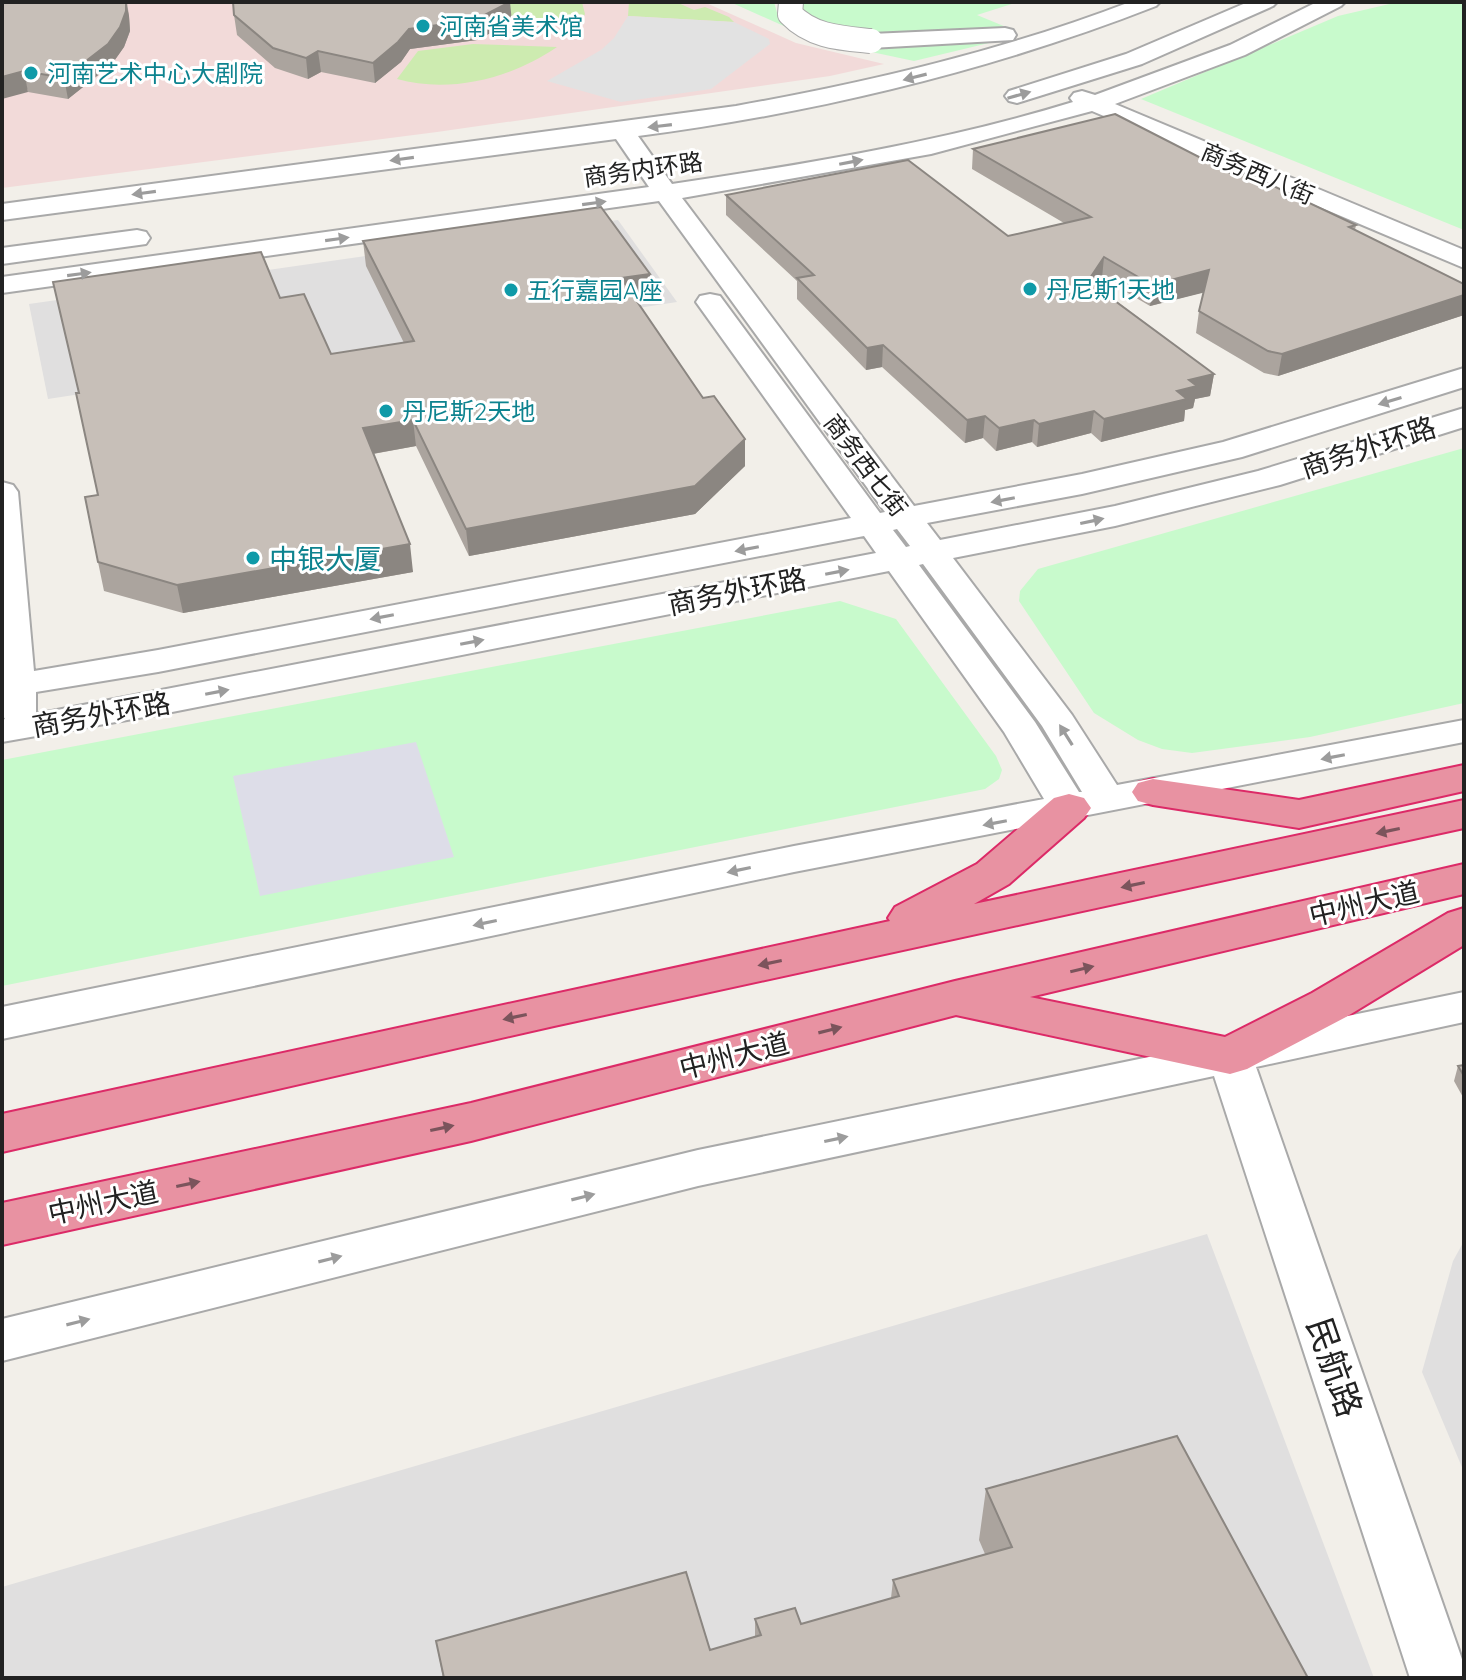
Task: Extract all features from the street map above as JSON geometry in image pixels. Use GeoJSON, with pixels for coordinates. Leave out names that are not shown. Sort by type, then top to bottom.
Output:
{"type":"FeatureCollection","features":[{"type":"Feature","properties":{"kind":"highway"},"geometry":{"type":"LineString","coordinates":[[1153,792],[1299,814],[1464,778]]}},
{"type":"Feature","properties":{"kind":"highway"},"geometry":{"type":"LineString","coordinates":[[867,942],[993,874],[1088,805]]}},
{"type":"Feature","properties":{"kind":"highway"},"geometry":{"type":"LineString","coordinates":[[2,1133],[539,1012],[1464,814]]}},
{"type":"Feature","properties":{"kind":"highway","name":"中州大道"},"geometry":{"type":"LineString","coordinates":[[2,1224],[471,1122],[955,998],[1464,879]]}},
{"type":"Feature","properties":{"kind":"highway"},"geometry":{"type":"LineString","coordinates":[[955,998],[1230,1056],[1329,1005],[1464,924]]}},
{"type":"Feature","properties":{"kind":"street"},"geometry":{"type":"LineString","coordinates":[[791,2],[790,14],[795,22],[811,30],[871,41],[981,38],[1108,19]]}},
{"type":"Feature","properties":{"kind":"street","name":"商务内环路"},"geometry":{"type":"LineString","coordinates":[[2,212],[758,110],[897,82],[994,57],[1149,2]]}},
{"type":"Feature","properties":{"kind":"street"},"geometry":{"type":"LineString","coordinates":[[993,102],[1061,83],[1179,42],[1266,2]]}},
{"type":"Feature","properties":{"kind":"street"},"geometry":{"type":"LineString","coordinates":[[1061,83],[1140,81],[1315,10],[1342,4]]}},
{"type":"Feature","properties":{"kind":"street"},"geometry":{"type":"LineString","coordinates":[[2,285],[650,179],[759,179],[911,150],[1102,100],[1224,56],[1315,10]]}},
{"type":"Feature","properties":{"kind":"street","name":"商务西八街"},"geometry":{"type":"LineString","coordinates":[[1061,83],[1464,246]]}},
{"type":"Feature","properties":{"kind":"street","name":"商务西八街"},"geometry":{"type":"LineString","coordinates":[[1102,100],[1464,260]]}},
{"type":"Feature","properties":{"kind":"street","name":"商务西七街"},"geometry":{"type":"LineString","coordinates":[[608,132],[650,179],[907,519],[916,557],[1022,730],[1088,805]]}},
{"type":"Feature","properties":{"kind":"street","name":"商务西七街"},"geometry":{"type":"LineString","coordinates":[[650,179],[873,526],[916,557]]}},
{"type":"Feature","properties":{"kind":"street"},"geometry":{"type":"LineString","coordinates":[[2,256],[154,236]]}},
{"type":"Feature","properties":{"kind":"street","name":"商务外环路"},"geometry":{"type":"LineString","coordinates":[[10,686],[907,519],[1231,450],[1464,377]]}},
{"type":"Feature","properties":{"kind":"street","name":"商务外环路"},"geometry":{"type":"LineString","coordinates":[[11,730],[1115,516],[1269,478],[1464,417]]}},
{"type":"Feature","properties":{"kind":"street"},"geometry":{"type":"LineString","coordinates":[[2,492],[11,730]]}},
{"type":"Feature","properties":{"kind":"street"},"geometry":{"type":"LineString","coordinates":[[2,1023],[767,864],[1464,731]]}},
{"type":"Feature","properties":{"kind":"street"},"geometry":{"type":"LineString","coordinates":[[2,1340],[698,1168],[1464,1007]]}},
{"type":"Feature","properties":{"kind":"street","name":"民航路"},"geometry":{"type":"LineString","coordinates":[[1230,1056],[1439,1678]]}},
{"type":"Feature","properties":{"kind":"shaded area"},"geometry":{"type":"Polygon","coordinates":[[[2,2],[704,2],[796,43],[884,64],[830,76],[437,132],[2,188],[2,2]]]}},
{"type":"Feature","properties":{"kind":"shaded area"},"geometry":{"type":"Polygon","coordinates":[[[628,16],[734,22],[769,39],[770,44],[711,89],[621,102],[547,81],[601,50],[614,38],[628,16]]]}},
{"type":"Feature","properties":{"kind":"shaded area"},"geometry":{"type":"Polygon","coordinates":[[[618,220],[677,302],[48,399],[29,304],[618,220]]]}},
{"type":"Feature","properties":{"kind":"shaded area"},"geometry":{"type":"Polygon","coordinates":[[[416,742],[454,857],[260,896],[233,776],[416,742]]]}},
{"type":"Feature","properties":{"kind":"shaded area"},"geometry":{"type":"Polygon","coordinates":[[[1207,1234],[1374,1678],[2,1678],[2,1587],[1207,1234]]]}},
{"type":"Feature","properties":{"kind":"shaded area"},"geometry":{"type":"Polygon","coordinates":[[[1464,1241],[1464,1472],[1422,1372],[1453,1261],[1464,1241]]]}},
{"type":"Feature","properties":{"kind":"green space"},"geometry":{"type":"Polygon","coordinates":[[[472,2],[582,2],[585,14],[581,21],[565,25],[505,25],[472,2]]]}},
{"type":"Feature","properties":{"kind":"green space"},"geometry":{"type":"Polygon","coordinates":[[[629,2],[676,2],[694,10],[705,7],[734,22],[628,16],[629,2]]]}},
{"type":"Feature","properties":{"kind":"green space"},"geometry":{"type":"Polygon","coordinates":[[[730,2],[774,2],[779,20],[819,37],[862,44],[993,42],[914,61],[815,40],[730,2]]]}},
{"type":"Feature","properties":{"kind":"green space"},"geometry":{"type":"Polygon","coordinates":[[[800,2],[1018,2],[977,15],[1006,27],[906,36],[843,33],[801,18],[800,2]]]}},
{"type":"Feature","properties":{"kind":"green space"},"geometry":{"type":"Polygon","coordinates":[[[1398,2],[1464,2],[1464,230],[1141,99],[1338,16],[1398,2]]]}},
{"type":"Feature","properties":{"kind":"green space"},"geometry":{"type":"Polygon","coordinates":[[[473,44],[557,47],[520,67],[480,80],[438,85],[397,79],[418,51],[473,44]]]}},
{"type":"Feature","properties":{"kind":"green space"},"geometry":{"type":"Polygon","coordinates":[[[1464,448],[1464,703],[1310,737],[1192,753],[1162,749],[1138,740],[1094,713],[1019,601],[1020,591],[1038,569],[1464,448]]]}},
{"type":"Feature","properties":{"kind":"green space"},"geometry":{"type":"Polygon","coordinates":[[[840,601],[896,619],[996,756],[1002,770],[999,779],[985,789],[2,986],[2,760],[840,601]]]}},
{"type":"Feature","properties":{"kind":"building"},"geometry":{"type":"Polygon","coordinates":[[[2,2],[126,2],[126,11],[108,44],[64,78],[24,71],[2,77],[2,2]]]}},
{"type":"Feature","properties":{"kind":"building"},"geometry":{"type":"Polygon","coordinates":[[[233,2],[510,2],[475,20],[409,29],[373,63],[318,51],[306,58],[273,48],[234,15],[233,2]]]}},
{"type":"Feature","properties":{"kind":"building"},"geometry":{"type":"Polygon","coordinates":[[[1115,114],[1236,176],[1246,173],[1356,225],[1349,227],[1464,284],[1464,295],[1282,354],[1268,351],[1199,311],[1209,270],[1152,285],[1104,257],[1088,281],[1214,374],[1189,380],[1197,386],[1177,391],[1187,399],[1104,419],[1094,411],[1039,424],[1034,420],[999,428],[985,416],[967,420],[883,345],[867,348],[797,278],[814,275],[726,195],[908,160],[1008,236],[1091,217],[973,149],[1115,114]]]}},
{"type":"Feature","properties":{"kind":"building"},"geometry":{"type":"Polygon","coordinates":[[[601,207],[650,274],[621,278],[703,398],[714,396],[745,439],[695,486],[466,529],[413,420],[363,428],[410,544],[177,585],[98,562],[85,497],[98,495],[76,393],[79,393],[53,282],[261,252],[280,298],[304,294],[331,354],[414,341],[363,241],[601,207]]]}},
{"type":"Feature","properties":{"kind":"building"},"geometry":{"type":"Polygon","coordinates":[[[1177,1436],[1308,1678],[444,1678],[436,1641],[686,1572],[710,1650],[761,1635],[755,1619],[795,1608],[801,1624],[899,1596],[893,1580],[1012,1547],[986,1489],[1177,1436]]]}},
{"type":"Feature","properties":{"kind":"place","name":"河南省美术馆"},"geometry":{"type":"Point","coordinates":[423,26]}},
{"type":"Feature","properties":{"kind":"place","name":"河南艺术中心大剧院"},"geometry":{"type":"Point","coordinates":[31,73]}},
{"type":"Feature","properties":{"kind":"place","name":"丹尼斯1天地"},"geometry":{"type":"Point","coordinates":[1030,289]}},
{"type":"Feature","properties":{"kind":"place","name":"五行嘉园A座"},"geometry":{"type":"Point","coordinates":[511,290]}},
{"type":"Feature","properties":{"kind":"place","name":"丹尼斯2天地"},"geometry":{"type":"Point","coordinates":[386,411]}},
{"type":"Feature","properties":{"kind":"place","name":"中银大厦"},"geometry":{"type":"Point","coordinates":[253,558]}}]}
